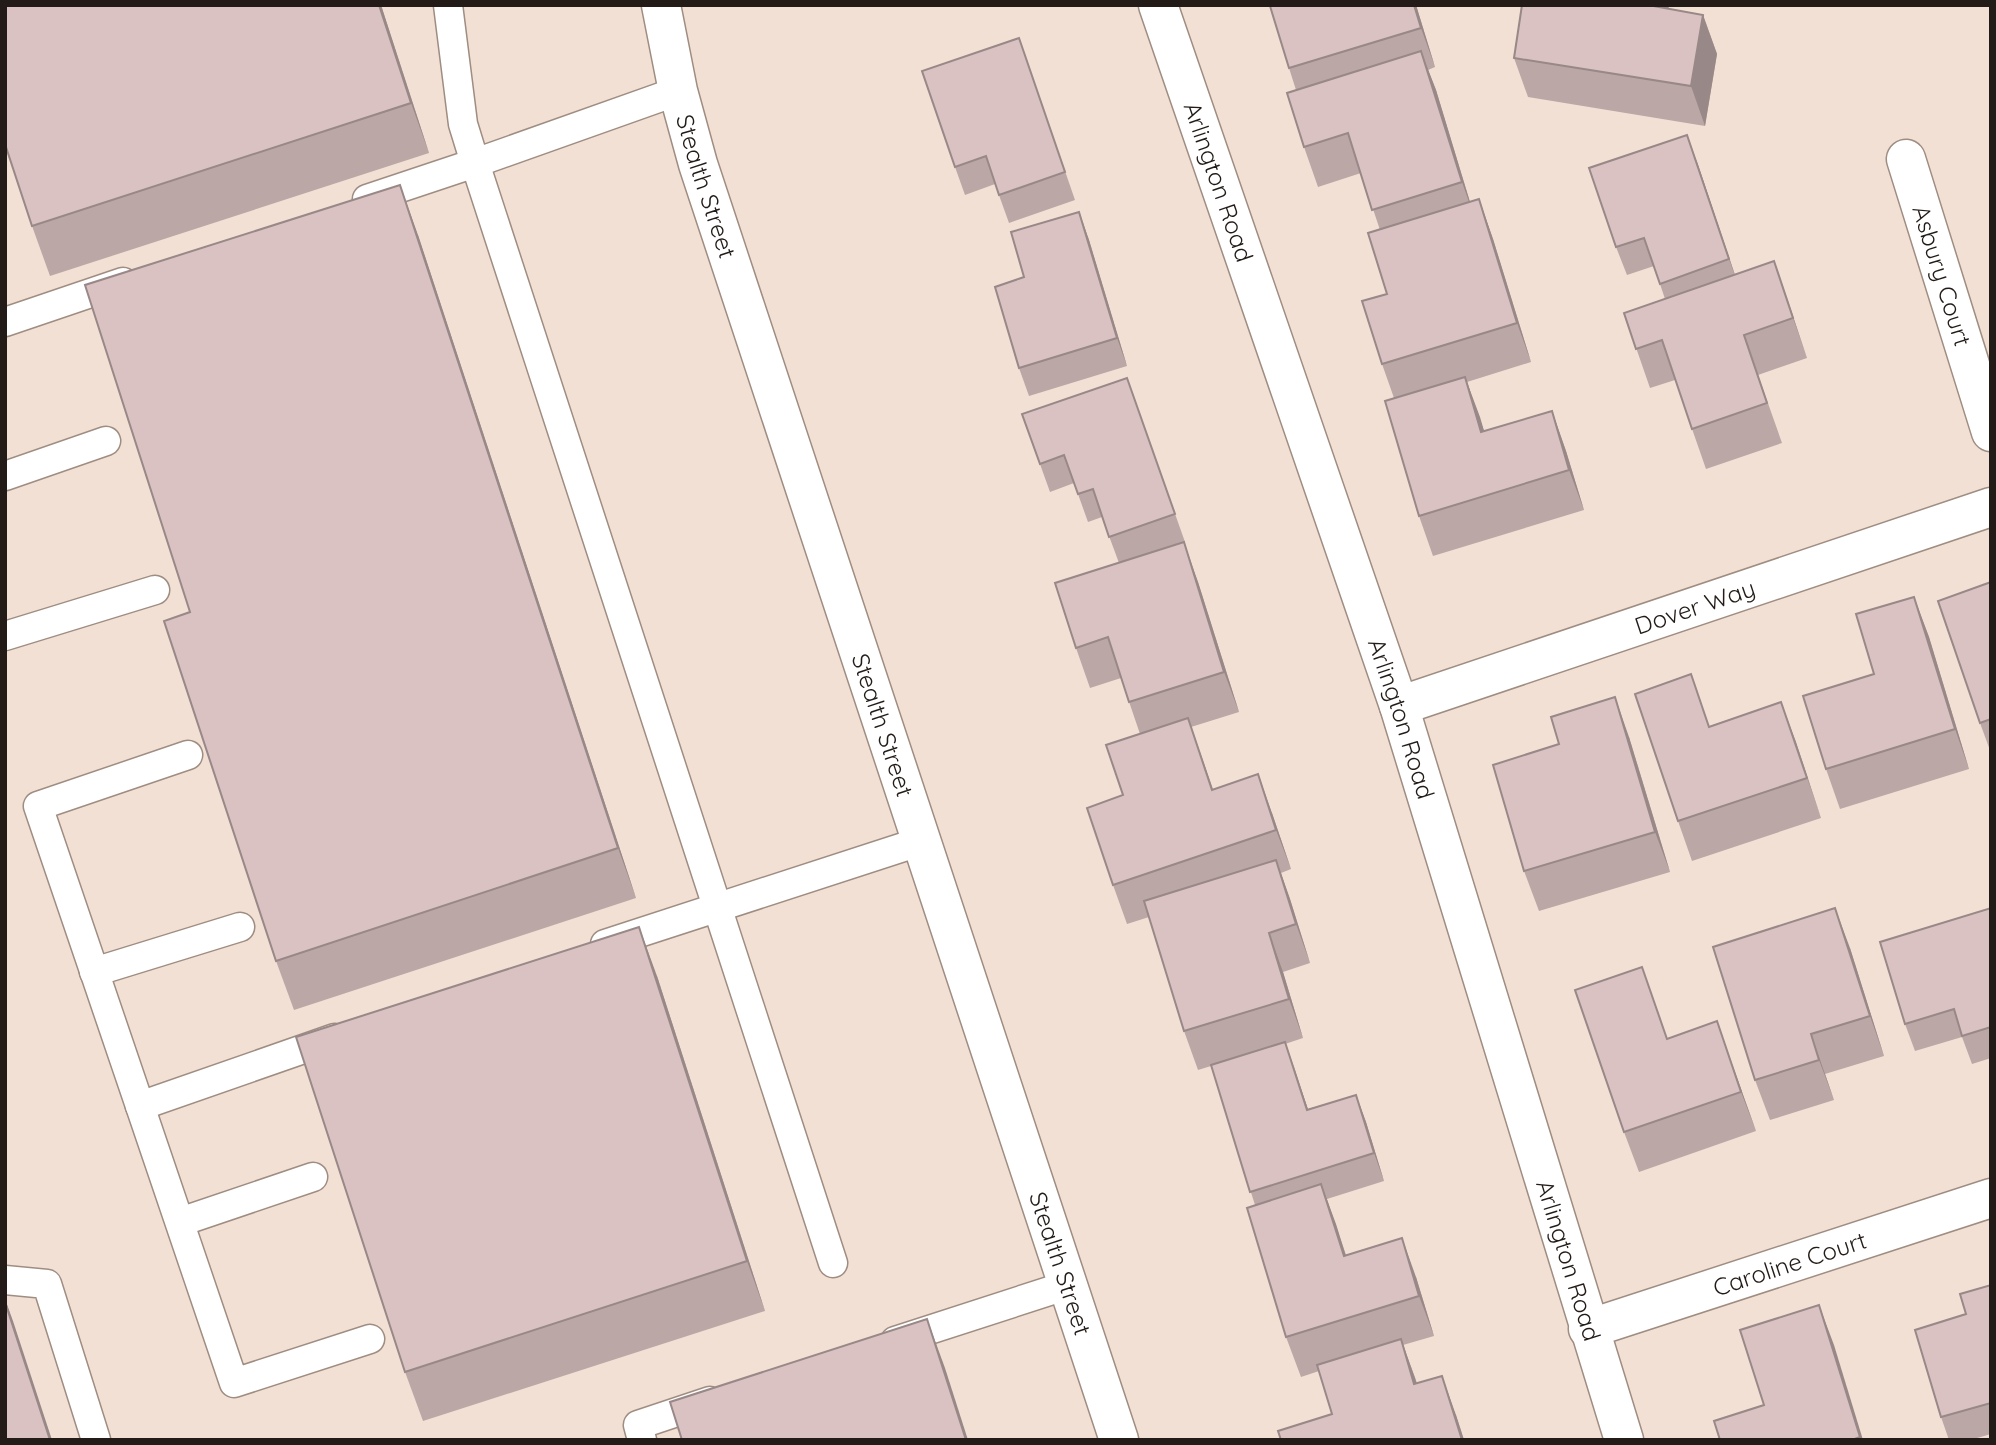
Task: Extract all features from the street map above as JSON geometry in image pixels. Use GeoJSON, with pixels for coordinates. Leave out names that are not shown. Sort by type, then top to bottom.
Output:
{"type":"FeatureCollection","features":[{"type":"Feature","properties":{"kind":"street","name":"Stealth Street"},"geometry":{"type":"LineString","coordinates":[[661,5],[678,91],[698,164],[1119,1440]]}},
{"type":"Feature","properties":{"kind":"street","name":"Arlington Road"},"geometry":{"type":"LineString","coordinates":[[1158,5],[1399,706],[1624,1440]]}},
{"type":"Feature","properties":{"kind":"street","name":"Asbury Court"},"geometry":{"type":"LineString","coordinates":[[1906,159],[1991,432]]}},
{"type":"Feature","properties":{"kind":"street","name":"Dover Way"},"geometry":{"type":"LineString","coordinates":[[1399,706],[1991,508]]}},
{"type":"Feature","properties":{"kind":"street","name":"Caroline Court"},"geometry":{"type":"LineString","coordinates":[[1588,1329],[1991,1198]]}},
{"type":"Feature","properties":{"kind":"lane"},"geometry":{"type":"LineString","coordinates":[[448,5],[463,124],[832,1263]]}},
{"type":"Feature","properties":{"kind":"lane"},"geometry":{"type":"LineString","coordinates":[[345,207],[678,91]]}},
{"type":"Feature","properties":{"kind":"lane"},"geometry":{"type":"LineString","coordinates":[[5,322],[149,274]]}},
{"type":"Feature","properties":{"kind":"lane"},"geometry":{"type":"LineString","coordinates":[[5,476],[106,441]]}},
{"type":"Feature","properties":{"kind":"lane"},"geometry":{"type":"LineString","coordinates":[[5,636],[155,590]]}},
{"type":"Feature","properties":{"kind":"lane"},"geometry":{"type":"LineString","coordinates":[[188,755],[38,806],[234,1383],[370,1339]]}},
{"type":"Feature","properties":{"kind":"lane"},"geometry":{"type":"LineString","coordinates":[[586,951],[716,906],[922,841]]}},
{"type":"Feature","properties":{"kind":"lane"},"geometry":{"type":"LineString","coordinates":[[94,972],[240,927]]}},
{"type":"Feature","properties":{"kind":"lane"},"geometry":{"type":"LineString","coordinates":[[140,1106],[363,1028]]}},
{"type":"Feature","properties":{"kind":"lane"},"geometry":{"type":"LineString","coordinates":[[180,1223],[313,1177]]}},
{"type":"Feature","properties":{"kind":"lane"},"geometry":{"type":"LineString","coordinates":[[5,1280],[47,1284],[96,1440]]}},
{"type":"Feature","properties":{"kind":"lane"},"geometry":{"type":"LineString","coordinates":[[874,1348],[1068,1285]]}},
{"type":"Feature","properties":{"kind":"lane"},"geometry":{"type":"LineString","coordinates":[[642,1440],[638,1425],[729,1395]]}},
{"type":"Feature","properties":{"kind":"building"},"geometry":{"type":"Polygon","coordinates":[[[5,5],[379,5],[411,103],[32,226],[5,144],[5,5]]]}},
{"type":"Feature","properties":{"kind":"building"},"geometry":{"type":"Polygon","coordinates":[[[1414,5],[1421,28],[1289,68],[1270,6],[1414,5]]]}},
{"type":"Feature","properties":{"kind":"building"},"geometry":{"type":"Polygon","coordinates":[[[1522,5],[1648,5],[1703,15],[1691,86],[1514,58],[1522,5]]]}},
{"type":"Feature","properties":{"kind":"building"},"geometry":{"type":"Polygon","coordinates":[[[1019,38],[1065,172],[999,195],[986,156],[955,167],[922,71],[1019,38]]]}},
{"type":"Feature","properties":{"kind":"building"},"geometry":{"type":"Polygon","coordinates":[[[1421,51],[1462,182],[1372,210],[1348,133],[1304,147],[1287,93],[1421,51]]]}},
{"type":"Feature","properties":{"kind":"building"},"geometry":{"type":"Polygon","coordinates":[[[1687,135],[1729,259],[1660,284],[1644,238],[1616,247],[1589,168],[1687,135]]]}},
{"type":"Feature","properties":{"kind":"building"},"geometry":{"type":"Polygon","coordinates":[[[400,185],[618,848],[276,961],[164,621],[190,612],[85,285],[400,185]]]}},
{"type":"Feature","properties":{"kind":"building"},"geometry":{"type":"Polygon","coordinates":[[[1479,199],[1517,323],[1382,364],[1362,301],[1387,294],[1368,233],[1479,199]]]}},
{"type":"Feature","properties":{"kind":"building"},"geometry":{"type":"Polygon","coordinates":[[[1079,212],[1117,338],[1019,368],[995,287],[1024,277],[1011,232],[1079,212]]]}},
{"type":"Feature","properties":{"kind":"building"},"geometry":{"type":"Polygon","coordinates":[[[1774,261],[1793,318],[1744,335],[1767,403],[1692,429],[1662,340],[1636,349],[1624,313],[1774,261]]]}},
{"type":"Feature","properties":{"kind":"building"},"geometry":{"type":"Polygon","coordinates":[[[1465,377],[1481,432],[1552,411],[1569,470],[1419,516],[1385,401],[1465,377]]]}},
{"type":"Feature","properties":{"kind":"building"},"geometry":{"type":"Polygon","coordinates":[[[1127,378],[1175,514],[1109,537],[1093,489],[1078,494],[1064,455],[1040,464],[1022,414],[1127,378]]]}},
{"type":"Feature","properties":{"kind":"building"},"geometry":{"type":"Polygon","coordinates":[[[1184,542],[1224,672],[1129,702],[1108,637],[1076,648],[1055,583],[1184,542]]]}},
{"type":"Feature","properties":{"kind":"building"},"geometry":{"type":"Polygon","coordinates":[[[1991,582],[1991,719],[1980,723],[1938,601],[1991,582]]]}},
{"type":"Feature","properties":{"kind":"building"},"geometry":{"type":"Polygon","coordinates":[[[1914,597],[1955,729],[1826,769],[1803,696],[1874,674],[1856,614],[1914,597]]]}},
{"type":"Feature","properties":{"kind":"building"},"geometry":{"type":"Polygon","coordinates":[[[1691,674],[1709,727],[1781,702],[1807,778],[1678,821],[1635,694],[1691,674]]]}},
{"type":"Feature","properties":{"kind":"building"},"geometry":{"type":"Polygon","coordinates":[[[1615,697],[1655,832],[1524,871],[1493,765],[1559,744],[1551,717],[1615,697]]]}},
{"type":"Feature","properties":{"kind":"building"},"geometry":{"type":"Polygon","coordinates":[[[1188,718],[1212,790],[1258,774],[1276,830],[1113,885],[1087,808],[1123,795],[1106,745],[1188,718]]]}},
{"type":"Feature","properties":{"kind":"building"},"geometry":{"type":"Polygon","coordinates":[[[1276,860],[1296,924],[1269,933],[1289,999],[1184,1031],[1144,901],[1276,860]]]}},
{"type":"Feature","properties":{"kind":"building"},"geometry":{"type":"Polygon","coordinates":[[[1835,908],[1870,1016],[1811,1034],[1819,1060],[1755,1080],[1713,947],[1835,908]]]}},
{"type":"Feature","properties":{"kind":"building"},"geometry":{"type":"Polygon","coordinates":[[[1991,908],[1991,1027],[1962,1036],[1954,1009],[1905,1024],[1880,942],[1991,908]]]}},
{"type":"Feature","properties":{"kind":"building"},"geometry":{"type":"Polygon","coordinates":[[[639,927],[747,1261],[405,1372],[296,1037],[639,927]]]}},
{"type":"Feature","properties":{"kind":"building"},"geometry":{"type":"Polygon","coordinates":[[[1642,967],[1667,1039],[1717,1021],[1741,1092],[1624,1132],[1575,990],[1642,967]]]}},
{"type":"Feature","properties":{"kind":"building"},"geometry":{"type":"Polygon","coordinates":[[[1285,1042],[1307,1110],[1356,1095],[1374,1153],[1250,1192],[1211,1065],[1285,1042]]]}},
{"type":"Feature","properties":{"kind":"building"},"geometry":{"type":"Polygon","coordinates":[[[1321,1184],[1344,1256],[1402,1238],[1419,1296],[1286,1337],[1247,1208],[1321,1184]]]}},
{"type":"Feature","properties":{"kind":"building"},"geometry":{"type":"Polygon","coordinates":[[[1991,1285],[1991,1403],[1941,1417],[1915,1330],[1966,1314],[1960,1294],[1991,1285]]]}},
{"type":"Feature","properties":{"kind":"building"},"geometry":{"type":"Polygon","coordinates":[[[5,1302],[50,1440],[5,1440],[5,1302]]]}},
{"type":"Feature","properties":{"kind":"building"},"geometry":{"type":"Polygon","coordinates":[[[1819,1305],[1860,1437],[1852,1440],[1720,1440],[1714,1421],[1764,1405],[1740,1330],[1819,1305]]]}},
{"type":"Feature","properties":{"kind":"building"},"geometry":{"type":"Polygon","coordinates":[[[927,1319],[966,1440],[682,1440],[670,1402],[927,1319]]]}},
{"type":"Feature","properties":{"kind":"building"},"geometry":{"type":"Polygon","coordinates":[[[1401,1339],[1414,1384],[1442,1376],[1462,1440],[1281,1440],[1278,1431],[1332,1414],[1317,1365],[1401,1339]]]}}]}
